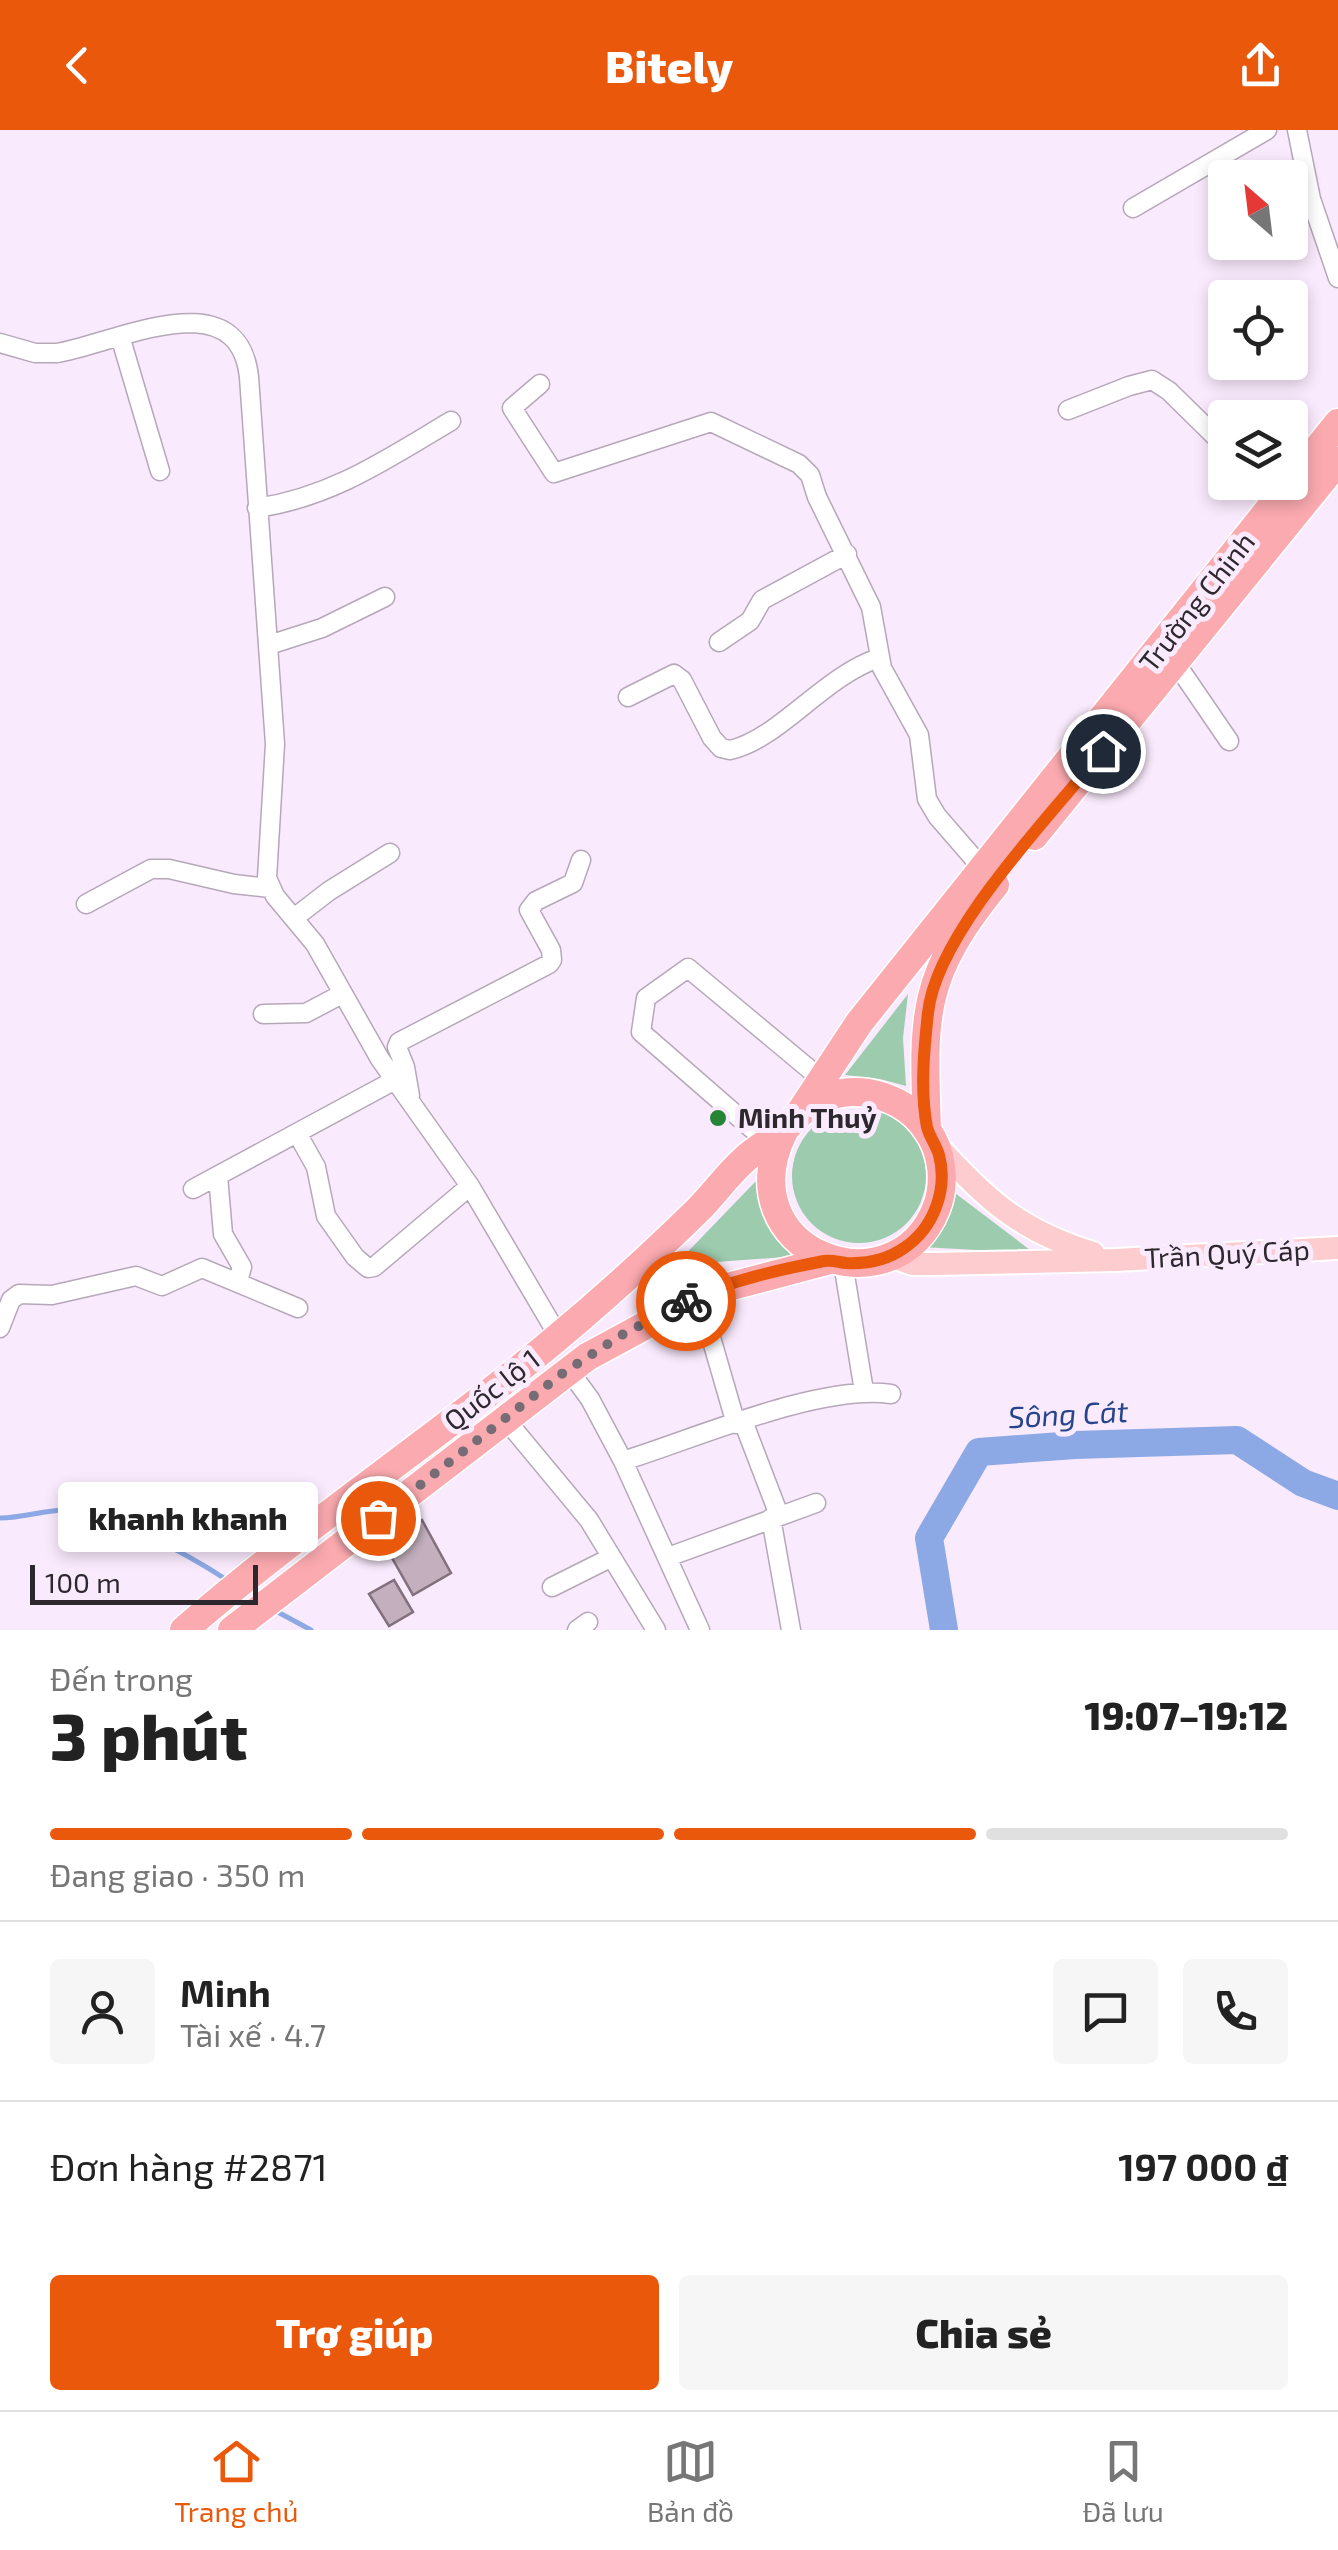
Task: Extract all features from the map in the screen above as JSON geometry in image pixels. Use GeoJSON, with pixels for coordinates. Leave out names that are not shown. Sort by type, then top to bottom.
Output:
{"type":"FeatureCollection","features":[{"type":"Feature","properties":{"kind":"highway","name":"Trường Chinh"},"geometry":{"type":"LineString","coordinates":[[1308,453],[1338,423]]}},
{"type":"Feature","properties":{"kind":"highway","name":"Trường Chinh"},"geometry":{"type":"LineString","coordinates":[[931,1136],[925,1046],[928,1008],[939,967],[983,899],[1338,460]]}},
{"type":"Feature","properties":{"kind":"highway","name":"Trường Chinh"},"geometry":{"type":"LineString","coordinates":[[783,1128],[859,1023],[984,869],[1262,500]]}},
{"type":"Feature","properties":{"kind":"highway"},"geometry":{"type":"LineString","coordinates":[[843,1093],[875,1094],[905,1107],[931,1136],[942,1176],[936,1209],[918,1237],[890,1256],[867,1263],[837,1261],[796,1240],[774,1207],[770,1168],[783,1128],[813,1104],[843,1093]]}},
{"type":"Feature","properties":{"kind":"highway","name":"Quốc lộ 1"},"geometry":{"type":"LineString","coordinates":[[184,1630],[220,1598],[559,1337],[699,1209],[744,1160],[783,1128]]}},
{"type":"Feature","properties":{"kind":"highway","name":"Quốc lộ 1"},"geometry":{"type":"LineString","coordinates":[[237,1626],[568,1369],[620,1336],[698,1296],[837,1261]]}},
{"type":"Feature","properties":{"kind":"main road","name":"Trần Quý Cáp"},"geometry":{"type":"LineString","coordinates":[[931,1136],[978,1192],[1020,1223],[1050,1239],[1116,1260]]}},
{"type":"Feature","properties":{"kind":"main road","name":"Trần Quý Cáp"},"geometry":{"type":"LineString","coordinates":[[890,1256],[914,1264],[1116,1260],[1338,1248]]}},
{"type":"Feature","properties":{"kind":"street"},"geometry":{"type":"LineString","coordinates":[[1133,208],[1267,130]]}},
{"type":"Feature","properties":{"kind":"street"},"geometry":{"type":"LineString","coordinates":[[1296,130],[1310,199],[1338,278]]}},
{"type":"Feature","properties":{"kind":"street"},"geometry":{"type":"LineString","coordinates":[[0,344],[57,353],[168,325],[203,324],[217,327],[242,346],[250,377],[275,744],[265,868],[270,888],[315,944],[395,1080],[470,1186],[559,1337]]}},
{"type":"Feature","properties":{"kind":"street"},"geometry":{"type":"LineString","coordinates":[[120,336],[160,472]]}},
{"type":"Feature","properties":{"kind":"street"},"geometry":{"type":"LineString","coordinates":[[1068,410],[1152,380],[1208,430]]}},
{"type":"Feature","properties":{"kind":"street"},"geometry":{"type":"LineString","coordinates":[[540,384],[512,408],[554,473],[716,423],[808,471],[871,607],[882,668],[919,736],[926,799],[936,816],[984,869]]}},
{"type":"Feature","properties":{"kind":"street"},"geometry":{"type":"LineString","coordinates":[[257,508],[291,503],[341,485],[451,421]]}},
{"type":"Feature","properties":{"kind":"street"},"geometry":{"type":"LineString","coordinates":[[718,642],[750,620],[762,600],[846,554]]}},
{"type":"Feature","properties":{"kind":"street"},"geometry":{"type":"LineString","coordinates":[[269,645],[322,628],[385,596]]}},
{"type":"Feature","properties":{"kind":"street"},"geometry":{"type":"LineString","coordinates":[[628,696],[674,674],[682,680],[716,744],[730,750],[770,728],[859,664],[879,658]]}},
{"type":"Feature","properties":{"kind":"street"},"geometry":{"type":"LineString","coordinates":[[1175,662],[1229,741]]}},
{"type":"Feature","properties":{"kind":"street"},"geometry":{"type":"LineString","coordinates":[[294,918],[390,853]]}},
{"type":"Feature","properties":{"kind":"street"},"geometry":{"type":"LineString","coordinates":[[412,1104],[399,1042],[549,964],[551,950],[529,910],[536,901],[573,882],[581,860]]}},
{"type":"Feature","properties":{"kind":"street"},"geometry":{"type":"LineString","coordinates":[[86,904],[151,869],[270,888]]}},
{"type":"Feature","properties":{"kind":"street"},"geometry":{"type":"LineString","coordinates":[[783,1128],[642,1032],[646,998],[688,968],[820,1078]]}},
{"type":"Feature","properties":{"kind":"street"},"geometry":{"type":"LineString","coordinates":[[263,1014],[306,1013],[342,994]]}},
{"type":"Feature","properties":{"kind":"street"},"geometry":{"type":"LineString","coordinates":[[193,1188],[395,1080]]}},
{"type":"Feature","properties":{"kind":"street"},"geometry":{"type":"LineString","coordinates":[[297,1133],[316,1168],[326,1216],[355,1257],[368,1268],[374,1268],[470,1186]]}},
{"type":"Feature","properties":{"kind":"street"},"geometry":{"type":"LineString","coordinates":[[218,1176],[222,1234],[242,1267],[238,1281]]}},
{"type":"Feature","properties":{"kind":"street"},"geometry":{"type":"LineString","coordinates":[[837,1261],[864,1390]]}},
{"type":"Feature","properties":{"kind":"street"},"geometry":{"type":"LineString","coordinates":[[0,1328],[11,1300],[26,1293],[52,1295],[136,1276],[162,1286],[202,1268],[298,1308]]}},
{"type":"Feature","properties":{"kind":"street"},"geometry":{"type":"LineString","coordinates":[[698,1296],[775,1517],[791,1630]]}},
{"type":"Feature","properties":{"kind":"street"},"geometry":{"type":"LineString","coordinates":[[568,1369],[590,1399],[623,1462],[700,1630]]}},
{"type":"Feature","properties":{"kind":"street"},"geometry":{"type":"LineString","coordinates":[[623,1462],[740,1422],[864,1390],[891,1394]]}},
{"type":"Feature","properties":{"kind":"street"},"geometry":{"type":"LineString","coordinates":[[506,1420],[589,1520],[656,1630]]}},
{"type":"Feature","properties":{"kind":"street"},"geometry":{"type":"LineString","coordinates":[[668,1557],[816,1502]]}},
{"type":"Feature","properties":{"kind":"street"},"geometry":{"type":"LineString","coordinates":[[552,1588],[610,1558]]}},
{"type":"Feature","properties":{"kind":"green space"},"geometry":{"type":"Polygon","coordinates":[[[908,994],[903,1038],[906,1086],[845,1075],[908,994]]]}},
{"type":"Feature","properties":{"kind":"green space"},"geometry":{"type":"Polygon","coordinates":[[[859,1109],[885,1114],[906,1129],[921,1150],[926,1176],[921,1202],[906,1223],[885,1238],[859,1243],[833,1238],[812,1223],[797,1202],[792,1176],[797,1150],[812,1129],[833,1114],[859,1109]]]}},
{"type":"Feature","properties":{"kind":"green space"},"geometry":{"type":"Polygon","coordinates":[[[757,1180],[771,1222],[798,1256],[675,1265],[757,1180]]]}},
{"type":"Feature","properties":{"kind":"green space"},"geometry":{"type":"Polygon","coordinates":[[[951,1190],[1034,1253],[921,1247],[942,1227],[951,1190]]]}},
{"type":"Feature","properties":{"kind":"building"},"geometry":{"type":"Polygon","coordinates":[[[422,1520],[451,1573],[413,1595],[383,1542],[422,1520]]]}},
{"type":"Feature","properties":{"kind":"building"},"geometry":{"type":"Polygon","coordinates":[[[394,1580],[413,1612],[389,1626],[369,1594],[394,1580]]]}},
{"type":"Feature","properties":{"kind":"waterway","name":"Sông Cát"},"geometry":{"type":"LineString","coordinates":[[944,1630],[929,1538],[979,1452],[1237,1440],[1303,1483],[1338,1496]]}},
{"type":"Feature","properties":{"kind":"waterway"},"geometry":{"type":"LineString","coordinates":[[0,1518],[62,1510],[100,1516],[170,1547],[227,1580]]}},
{"type":"Feature","properties":{"kind":"waterway"},"geometry":{"type":"LineString","coordinates":[[274,1610],[311,1630]]}},
{"type":"Feature","properties":{"kind":"way so far"},"geometry":{"type":"LineString","coordinates":[[378,1518],[587,1356],[686,1301]]}},
{"type":"Feature","properties":{"kind":"place","name":"Minh Thuỷ"},"geometry":{"type":"Point","coordinates":[718,1118]}},
{"type":"Feature","properties":{"kind":"place","name":"khanh khanh"},"geometry":{"type":"Point","coordinates":[378,1518]}},
{"type":"Feature","properties":{"kind":"route"},"geometry":{"type":"LineString","coordinates":[[686,1301],[722,1287],[830,1260],[867,1263],[890,1256],[905,1248],[928,1224],[941,1193],[942,1176],[935,1143],[927,1130],[924,1067],[928,1008],[939,967],[983,899],[1103,751]]}}]}
